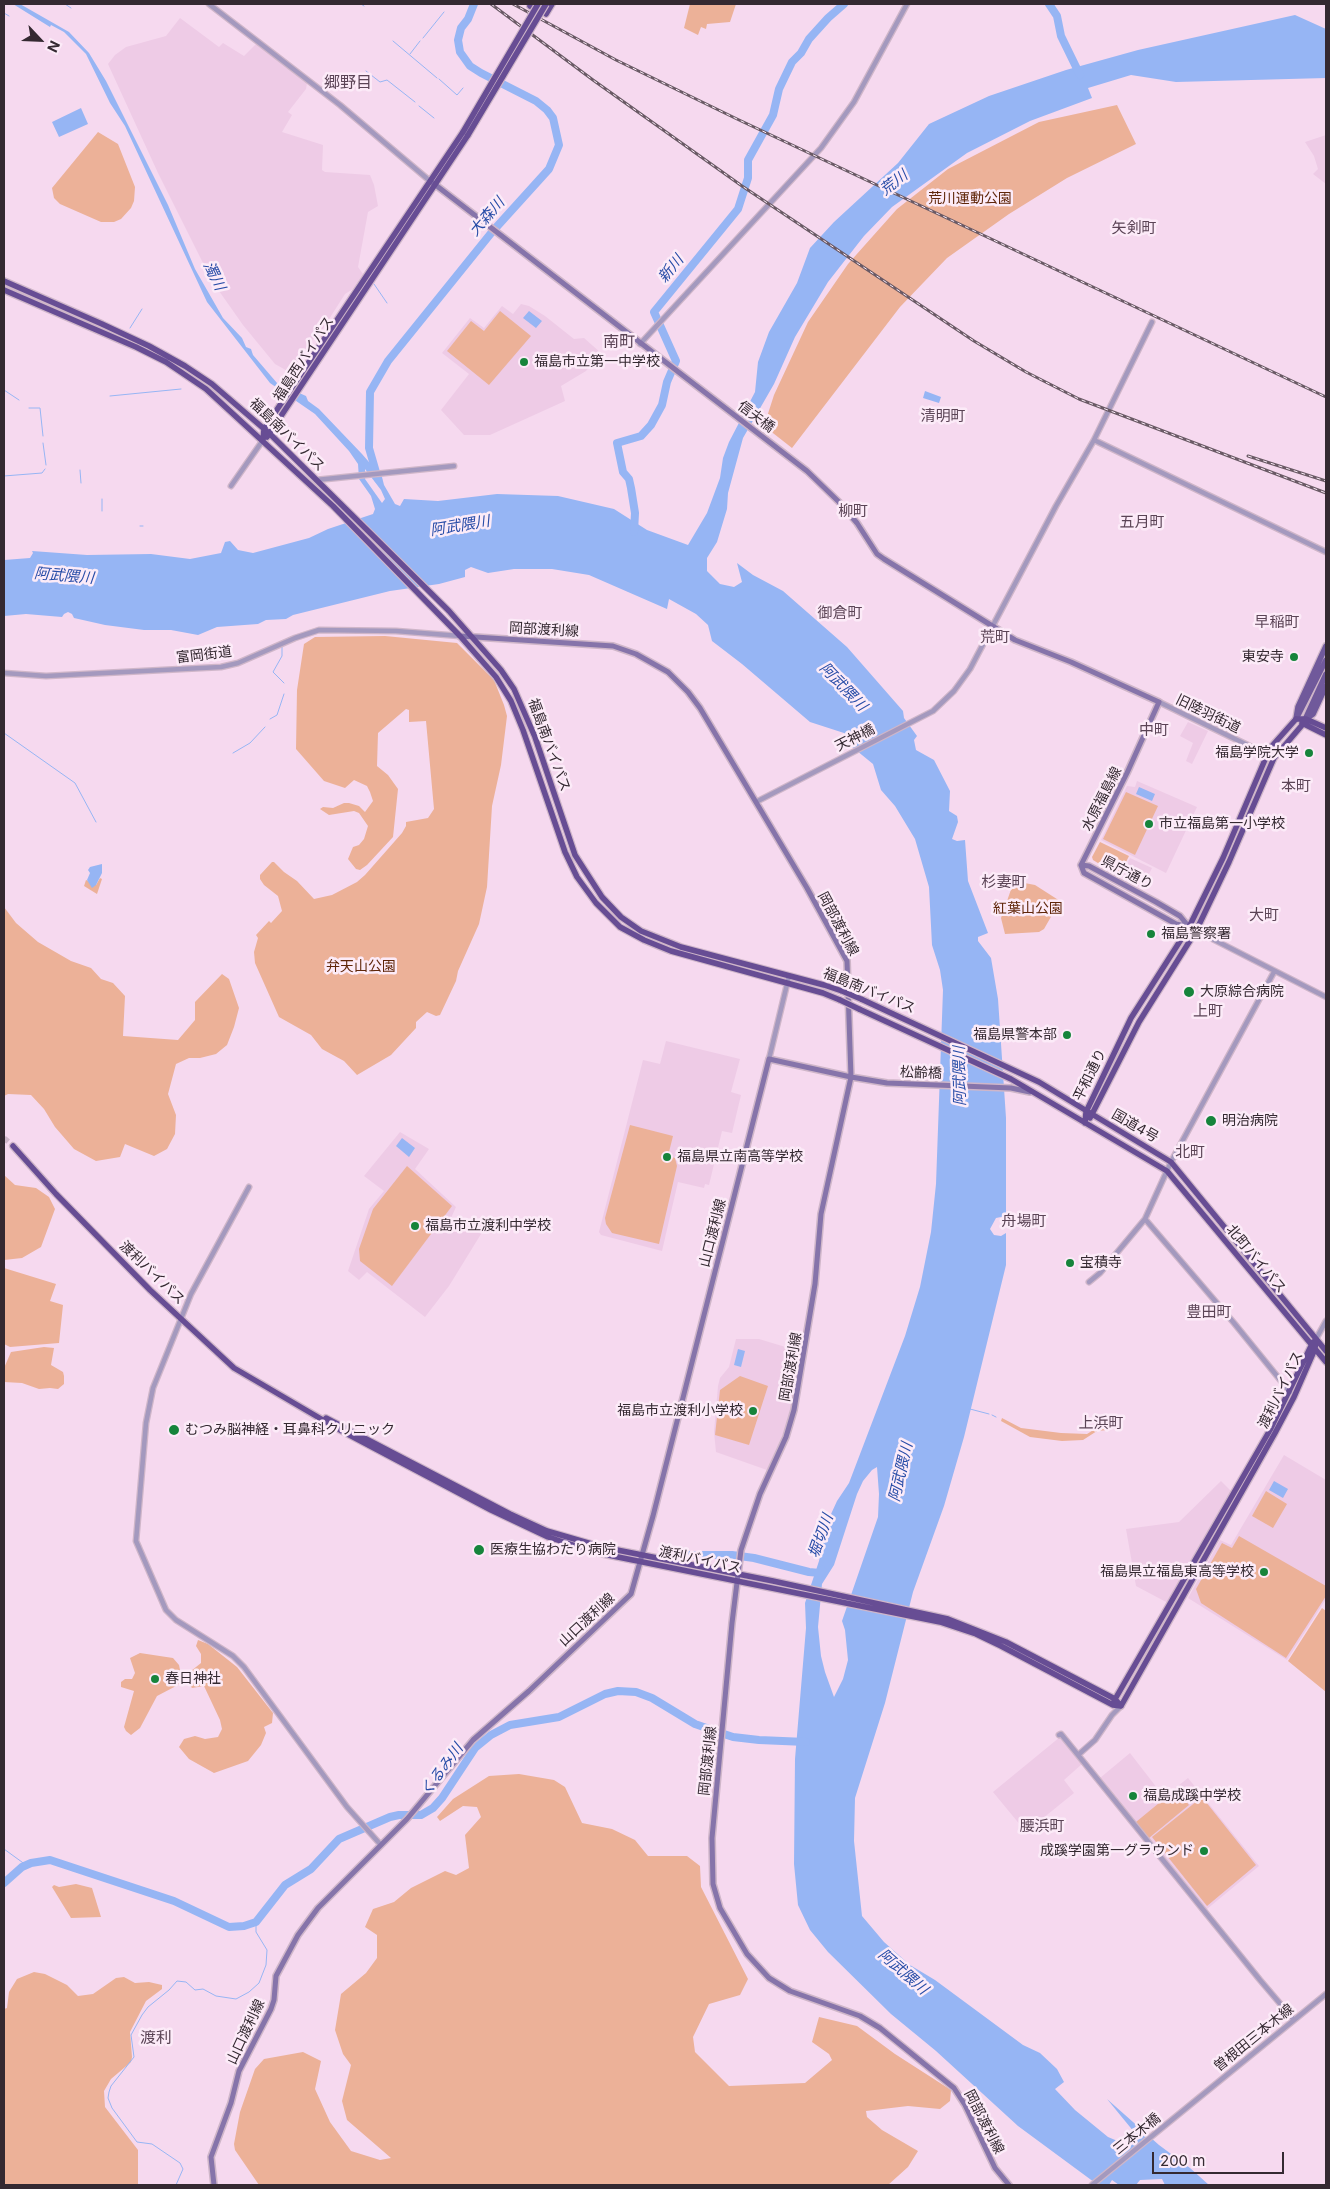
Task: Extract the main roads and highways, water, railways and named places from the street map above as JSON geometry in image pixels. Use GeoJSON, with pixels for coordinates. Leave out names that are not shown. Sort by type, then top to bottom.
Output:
{"type":"FeatureCollection","features":[{"type":"Feature","properties":{"kind":"highway","name":"福島西バイパス"},"geometry":{"type":"LineString","coordinates":[[465,133],[538,4]]}},
{"type":"Feature","properties":{"kind":"highway","name":"福島西バイパス"},"geometry":{"type":"LineString","coordinates":[[263,440],[270,434],[289,406],[546,4]]}},
{"type":"Feature","properties":{"kind":"highway"},"geometry":{"type":"LineString","coordinates":[[546,14],[552,4]]}},
{"type":"Feature","properties":{"kind":"highway","name":"福島西バイパス"},"geometry":{"type":"LineString","coordinates":[[263,440],[264,429],[295,382],[433,183]]}},
{"type":"Feature","properties":{"kind":"highway","name":"福島南バイパス"},"geometry":{"type":"LineString","coordinates":[[4,281],[102,324],[171,358],[219,390],[270,434],[449,610],[501,670],[514,689],[535,737],[575,855],[592,883],[612,908],[630,924],[665,942],[842,991],[862,999],[1014,1069],[1039,1082],[1086,1112]]}},
{"type":"Feature","properties":{"kind":"highway","name":"福島南バイパス"},"geometry":{"type":"LineString","coordinates":[[4,290],[127,343],[166,362],[214,394],[333,506],[460,636],[496,677],[511,701],[523,730],[567,858],[577,877],[601,908],[620,927],[658,947],[711,964],[787,983],[840,1000],[1011,1079],[1085,1123]]}},
{"type":"Feature","properties":{"kind":"highway"},"geometry":{"type":"LineString","coordinates":[[1296,719],[1326,728]]}},
{"type":"Feature","properties":{"kind":"highway","name":"平和通り"},"geometry":{"type":"LineString","coordinates":[[1085,1123],[1086,1112],[1131,1018],[1189,926],[1223,858],[1267,755],[1272,746],[1296,719]]}},
{"type":"Feature","properties":{"kind":"highway"},"geometry":{"type":"LineString","coordinates":[[1304,722],[1326,735]]}},
{"type":"Feature","properties":{"kind":"highway","name":"平和通り"},"geometry":{"type":"LineString","coordinates":[[1085,1123],[1092,1116],[1139,1022],[1196,931],[1229,862],[1274,758],[1304,722]]}},
{"type":"Feature","properties":{"kind":"highway","name":"国道4号"},"geometry":{"type":"LineString","coordinates":[[1086,1112],[1171,1162]]}},
{"type":"Feature","properties":{"kind":"highway","name":"国道4号"},"geometry":{"type":"LineString","coordinates":[[1085,1123],[1167,1171]]}},
{"type":"Feature","properties":{"kind":"highway","name":"渡利バイパス"},"geometry":{"type":"LineString","coordinates":[[13,1146],[56,1194],[150,1290],[234,1368],[288,1400],[491,1510],[538,1533],[592,1551],[738,1574],[792,1588],[934,1618],[989,1640],[1121,1706],[1294,1397],[1316,1339]]}},
{"type":"Feature","properties":{"kind":"highway","name":"北町バイパス"},"geometry":{"type":"LineString","coordinates":[[1171,1162],[1326,1351]]}},
{"type":"Feature","properties":{"kind":"highway","name":"北町バイパス"},"geometry":{"type":"LineString","coordinates":[[1167,1171],[1326,1362]]}},
{"type":"Feature","properties":{"kind":"highway","name":"渡利バイパス"},"geometry":{"type":"LineString","coordinates":[[1114,1702],[1270,1430],[1313,1346]]}},
{"type":"Feature","properties":{"kind":"highway","name":"渡利バイパス"},"geometry":{"type":"LineString","coordinates":[[641,1558],[737,1581],[792,1588]]}},
{"type":"Feature","properties":{"kind":"main road","name":"信夫橋"},"geometry":{"type":"LineString","coordinates":[[433,183],[801,466],[839,502],[857,523],[877,554],[1015,640],[1159,702]]}},
{"type":"Feature","properties":{"kind":"main road","name":"岡部渡利線"},"geometry":{"type":"LineString","coordinates":[[460,636],[613,646],[636,654],[658,665],[679,682],[698,704],[827,922],[847,961],[850,1077],[821,1214],[816,1284],[794,1410],[786,1437],[760,1494],[741,1550],[720,1740],[712,1838],[713,1884],[720,1908],[747,1954],[769,1978],[780,1986],[809,2000],[836,2008],[870,2022],[887,2033],[944,2079],[961,2097],[991,2161],[1009,2185]]}},
{"type":"Feature","properties":{"kind":"main road"},"geometry":{"type":"LineString","coordinates":[[1296,719],[1298,707],[1326,646]]}},
{"type":"Feature","properties":{"kind":"main road"},"geometry":{"type":"LineString","coordinates":[[1296,719],[1303,709],[1326,660]]}},
{"type":"Feature","properties":{"kind":"main road"},"geometry":{"type":"LineString","coordinates":[[1304,722],[1326,674]]}},
{"type":"Feature","properties":{"kind":"main road"},"geometry":{"type":"LineString","coordinates":[[1304,722],[1313,714],[1326,686]]}},
{"type":"Feature","properties":{"kind":"main road","name":"水原福島線"},"geometry":{"type":"LineString","coordinates":[[1081,865],[1142,742],[1159,702]]}},
{"type":"Feature","properties":{"kind":"main road","name":"県庁通り"},"geometry":{"type":"LineString","coordinates":[[1081,865],[1089,866],[1156,902],[1180,916],[1189,926],[1176,924],[1084,873],[1081,865]]}},
{"type":"Feature","properties":{"kind":"main road","name":"山口渡利線"},"geometry":{"type":"LineString","coordinates":[[214,2185],[211,2158],[229,2111],[241,2065],[271,2009],[274,2000],[276,1976],[298,1935],[318,1908],[407,1819],[473,1740],[628,1598],[632,1590],[769,1059],[850,1077]]}},
{"type":"Feature","properties":{"kind":"main road","name":"松齢橋"},"geometry":{"type":"LineString","coordinates":[[850,1077],[891,1083],[1012,1088],[1035,1093]]}},
{"type":"Feature","properties":{"kind":"water"},"geometry":{"type":"Polygon","coordinates":[[[13,4],[20,4],[69,32],[89,53],[106,81],[168,205],[195,269],[223,318],[242,338],[246,347],[251,349],[253,355],[277,383],[306,396],[308,401],[319,409],[362,454],[382,477],[384,485],[395,504],[400,506],[404,499],[438,501],[497,494],[558,496],[614,509],[647,530],[688,545],[707,513],[720,478],[723,458],[729,442],[755,392],[758,362],[769,332],[797,283],[810,248],[834,222],[898,163],[929,124],[989,96],[1066,70],[1138,50],[1295,15],[1326,29],[1326,78],[1176,82],[1131,75],[1088,88],[1092,98],[1030,121],[967,153],[892,207],[864,236],[828,282],[795,337],[774,384],[743,438],[728,493],[727,509],[717,542],[707,558],[707,571],[720,584],[734,587],[742,582],[737,563],[753,575],[783,591],[847,647],[903,711],[904,718],[917,736],[914,740],[916,750],[934,760],[950,791],[949,811],[957,816],[958,822],[952,839],[957,841],[965,840],[968,881],[988,933],[978,937],[978,941],[991,958],[998,999],[1006,1118],[1006,1216],[996,1218],[990,1229],[994,1235],[1001,1236],[1006,1233],[1006,1265],[964,1437],[944,1506],[913,1592],[885,1703],[855,1798],[854,1841],[862,1916],[884,1942],[910,1965],[935,1980],[1023,2045],[1040,2053],[1057,2069],[1064,2082],[1055,2089],[1075,2110],[1108,2137],[1127,2145],[1139,2138],[1107,2099],[1159,2145],[1209,2185],[1165,2185],[1162,2179],[1140,2180],[1136,2185],[1119,2185],[1112,2180],[1109,2185],[1098,2185],[1018,2126],[936,2051],[891,2014],[828,1952],[810,1930],[798,1905],[794,1864],[795,1759],[806,1628],[805,1603],[819,1561],[826,1525],[837,1501],[849,1483],[905,1336],[920,1287],[931,1232],[936,1184],[943,990],[940,970],[932,945],[929,887],[915,839],[895,806],[881,790],[873,764],[851,746],[844,733],[810,722],[712,641],[708,625],[696,614],[669,599],[667,609],[589,575],[552,569],[514,569],[488,573],[471,567],[465,570],[465,577],[439,584],[390,591],[293,615],[286,619],[266,620],[258,624],[217,627],[198,635],[171,630],[144,630],[105,625],[74,618],[68,612],[62,617],[26,614],[4,616],[4,560],[30,558],[33,553],[32,551],[87,555],[151,554],[190,559],[221,553],[225,542],[230,541],[238,550],[253,553],[309,538],[328,529],[373,514],[375,509],[371,496],[359,479],[358,464],[349,451],[315,414],[270,383],[207,302],[125,126],[110,103],[86,54],[64,32],[51,25],[50,27],[13,4]],[[365,469],[365,479],[382,503],[385,499],[381,490],[365,469]],[[877,1467],[863,1481],[834,1565],[822,1584],[818,1627],[821,1656],[834,1697],[843,1679],[848,1660],[845,1630],[842,1621],[878,1517],[877,1467]]]}},
{"type":"Feature","properties":{"kind":"water"},"geometry":{"type":"Polygon","coordinates":[[[81,108],[88,124],[59,137],[52,122],[81,108]]]}},
{"type":"Feature","properties":{"kind":"water"},"geometry":{"type":"Polygon","coordinates":[[[529,311],[542,321],[536,328],[523,318],[529,311]]]}},
{"type":"Feature","properties":{"kind":"water"},"geometry":{"type":"Polygon","coordinates":[[[925,391],[941,397],[939,403],[923,398],[925,391]]]}},
{"type":"Feature","properties":{"kind":"water"},"geometry":{"type":"Polygon","coordinates":[[[1139,787],[1155,794],[1152,801],[1136,794],[1139,787]]]}},
{"type":"Feature","properties":{"kind":"water"},"geometry":{"type":"Polygon","coordinates":[[[102,864],[102,873],[96,885],[92,888],[87,880],[90,873],[88,870],[90,867],[102,864]]]}},
{"type":"Feature","properties":{"kind":"water"},"geometry":{"type":"Polygon","coordinates":[[[402,1138],[415,1148],[409,1157],[396,1146],[402,1138]]]}},
{"type":"Feature","properties":{"kind":"water"},"geometry":{"type":"Polygon","coordinates":[[[738,1349],[745,1351],[741,1367],[734,1365],[738,1349]]]}},
{"type":"Feature","properties":{"kind":"water"},"geometry":{"type":"Polygon","coordinates":[[[1274,1481],[1288,1489],[1283,1498],[1269,1490],[1274,1481]]]}},
{"type":"Feature","properties":{"kind":"waterway"},"geometry":{"type":"LineString","coordinates":[[65,4],[71,8]]}},
{"type":"Feature","properties":{"kind":"waterway","name":"大森川"},"geometry":{"type":"LineString","coordinates":[[378,479],[369,448],[370,392],[388,361],[492,232],[549,169],[559,145],[553,118],[547,110],[536,101],[470,66],[460,52],[458,40],[461,28],[468,19],[474,4]]}},
{"type":"Feature","properties":{"kind":"waterway","name":"新川"},"geometry":{"type":"LineString","coordinates":[[634,532],[635,513],[631,488],[629,479],[623,472],[617,443],[641,436],[651,425],[662,405],[667,382],[676,361],[654,312],[738,209],[748,178],[748,160],[773,115],[779,89],[792,62],[801,53],[809,39],[844,4]]}},
{"type":"Feature","properties":{"kind":"waterway"},"geometry":{"type":"LineString","coordinates":[[1049,4],[1057,16],[1061,36],[1080,75]]}},
{"type":"Feature","properties":{"kind":"waterway"},"geometry":{"type":"LineString","coordinates":[[423,38],[444,12]]}},
{"type":"Feature","properties":{"kind":"waterway"},"geometry":{"type":"LineString","coordinates":[[4,13],[9,16]]}},
{"type":"Feature","properties":{"kind":"waterway"},"geometry":{"type":"LineString","coordinates":[[393,41],[437,78]]}},
{"type":"Feature","properties":{"kind":"waterway"},"geometry":{"type":"LineString","coordinates":[[410,54],[420,41]]}},
{"type":"Feature","properties":{"kind":"waterway"},"geometry":{"type":"LineString","coordinates":[[366,71],[380,82],[387,80],[415,102]]}},
{"type":"Feature","properties":{"kind":"waterway"},"geometry":{"type":"LineString","coordinates":[[439,79],[457,95],[463,88]]}},
{"type":"Feature","properties":{"kind":"waterway"},"geometry":{"type":"LineString","coordinates":[[419,106],[434,118]]}},
{"type":"Feature","properties":{"kind":"waterway"},"geometry":{"type":"LineString","coordinates":[[374,284],[387,303]]}},
{"type":"Feature","properties":{"kind":"waterway"},"geometry":{"type":"LineString","coordinates":[[130,328],[142,309]]}},
{"type":"Feature","properties":{"kind":"waterway"},"geometry":{"type":"LineString","coordinates":[[110,396],[181,389]]}},
{"type":"Feature","properties":{"kind":"waterway"},"geometry":{"type":"LineString","coordinates":[[4,390],[19,400]]}},
{"type":"Feature","properties":{"kind":"waterway"},"geometry":{"type":"LineString","coordinates":[[29,408],[40,408],[43,436]]}},
{"type":"Feature","properties":{"kind":"waterway"},"geometry":{"type":"LineString","coordinates":[[43,443],[46,465]]}},
{"type":"Feature","properties":{"kind":"waterway"},"geometry":{"type":"LineString","coordinates":[[4,476],[42,473],[45,469]]}},
{"type":"Feature","properties":{"kind":"waterway"},"geometry":{"type":"LineString","coordinates":[[80,470],[81,483]]}},
{"type":"Feature","properties":{"kind":"waterway"},"geometry":{"type":"LineString","coordinates":[[102,499],[102,511]]}},
{"type":"Feature","properties":{"kind":"waterway"},"geometry":{"type":"LineString","coordinates":[[282,647],[282,656],[273,672],[284,683]]}},
{"type":"Feature","properties":{"kind":"waterway"},"geometry":{"type":"LineString","coordinates":[[270,719],[277,715],[284,694]]}},
{"type":"Feature","properties":{"kind":"waterway"},"geometry":{"type":"LineString","coordinates":[[233,753],[250,743],[265,727]]}},
{"type":"Feature","properties":{"kind":"waterway"},"geometry":{"type":"LineString","coordinates":[[4,733],[75,783],[96,822]]}},
{"type":"Feature","properties":{"kind":"waterway"},"geometry":{"type":"LineString","coordinates":[[970,1409],[989,1414]]}},
{"type":"Feature","properties":{"kind":"waterway"},"geometry":{"type":"LineString","coordinates":[[992,1415],[996,1417]]}},
{"type":"Feature","properties":{"kind":"waterway","name":"堀切川"},"geometry":{"type":"LineString","coordinates":[[687,1555],[732,1555],[754,1558],[809,1572],[820,1573],[822,1570]]}},
{"type":"Feature","properties":{"kind":"waterway","name":"くるみ川"},"geometry":{"type":"LineString","coordinates":[[4,1883],[22,1867],[31,1863],[50,1860],[174,1901],[229,1927],[244,1926],[256,1922],[285,1885],[311,1869],[339,1839],[390,1817],[421,1815],[433,1808],[442,1798],[475,1748],[491,1735],[510,1725],[559,1717],[605,1694],[618,1691],[636,1692],[652,1698],[695,1724],[733,1737],[806,1742]]}},
{"type":"Feature","properties":{"kind":"waterway"},"geometry":{"type":"LineString","coordinates":[[4,1849],[26,1865]]}},
{"type":"Feature","properties":{"kind":"waterway"},"geometry":{"type":"LineString","coordinates":[[176,2185],[183,2169],[180,2163],[152,2144],[137,2142],[112,2108],[108,2098],[109,2092],[111,2086],[134,2057],[131,2035],[142,2015],[148,2007],[177,1981],[186,1982],[195,1990],[203,1989],[216,1996],[236,1999],[249,1992],[259,1983],[266,1965],[267,1950],[256,1932],[256,1922]]}},
{"type":"Feature","properties":{"kind":"tunnel"},"geometry":{"type":"LineString","coordinates":[[4,1138],[13,1146]]}},
{"type":"Feature","properties":{"kind":"railway"},"geometry":{"type":"LineString","coordinates":[[491,4],[593,80],[742,186],[974,341],[1026,372],[1079,399],[1326,493]]}},
{"type":"Feature","properties":{"kind":"railway"},"geometry":{"type":"LineString","coordinates":[[513,4],[616,60],[737,119],[1326,397]]}},
{"type":"Feature","properties":{"kind":"railway"},"geometry":{"type":"LineString","coordinates":[[1248,456],[1326,481]]}},
{"type":"Feature","properties":{"kind":"place","name":"福島市立第一中学校"},"geometry":{"type":"Point","coordinates":[524,362]}},
{"type":"Feature","properties":{"kind":"place","name":"東安寺"},"geometry":{"type":"Point","coordinates":[1294,657]}},
{"type":"Feature","properties":{"kind":"place","name":"福島学院大学"},"geometry":{"type":"Point","coordinates":[1309,753]}},
{"type":"Feature","properties":{"kind":"place","name":"市立福島第一小学校"},"geometry":{"type":"Point","coordinates":[1149,824]}},
{"type":"Feature","properties":{"kind":"place","name":"福島警察署"},"geometry":{"type":"Point","coordinates":[1151,934]}},
{"type":"Feature","properties":{"kind":"place","name":"大原綜合病院"},"geometry":{"type":"Point","coordinates":[1189,992]}},
{"type":"Feature","properties":{"kind":"place","name":"福島県警本部"},"geometry":{"type":"Point","coordinates":[1067,1035]}},
{"type":"Feature","properties":{"kind":"place","name":"明治病院"},"geometry":{"type":"Point","coordinates":[1211,1121]}},
{"type":"Feature","properties":{"kind":"place","name":"福島県立南高等学校"},"geometry":{"type":"Point","coordinates":[667,1157]}},
{"type":"Feature","properties":{"kind":"place","name":"福島市立渡利中学校"},"geometry":{"type":"Point","coordinates":[415,1226]}},
{"type":"Feature","properties":{"kind":"place","name":"宝積寺"},"geometry":{"type":"Point","coordinates":[1070,1263]}},
{"type":"Feature","properties":{"kind":"place","name":"福島市立渡利小学校"},"geometry":{"type":"Point","coordinates":[753,1411]}},
{"type":"Feature","properties":{"kind":"place","name":"むつみ脳神経・耳鼻科クリニック"},"geometry":{"type":"Point","coordinates":[174,1430]}},
{"type":"Feature","properties":{"kind":"place","name":"医療生協わたり病院"},"geometry":{"type":"Point","coordinates":[479,1550]}},
{"type":"Feature","properties":{"kind":"place","name":"福島県立福島東高等学校"},"geometry":{"type":"Point","coordinates":[1264,1572]}},
{"type":"Feature","properties":{"kind":"place","name":"春日神社"},"geometry":{"type":"Point","coordinates":[155,1679]}},
{"type":"Feature","properties":{"kind":"place","name":"福島成蹊中学校"},"geometry":{"type":"Point","coordinates":[1133,1796]}},
{"type":"Feature","properties":{"kind":"place","name":"成蹊学園第一グラウンド"},"geometry":{"type":"Point","coordinates":[1204,1851]}},
{"type":"Feature","properties":{"kind":"district","name":"郷野目"},"geometry":{"type":"Point","coordinates":[348,83]}},
{"type":"Feature","properties":{"kind":"district","name":"矢剣町"},"geometry":{"type":"Point","coordinates":[1134,228]}},
{"type":"Feature","properties":{"kind":"district","name":"南町"},"geometry":{"type":"Point","coordinates":[619,342]}},
{"type":"Feature","properties":{"kind":"district","name":"清明町"},"geometry":{"type":"Point","coordinates":[943,416]}},
{"type":"Feature","properties":{"kind":"district","name":"柳町"},"geometry":{"type":"Point","coordinates":[853,511]}},
{"type":"Feature","properties":{"kind":"district","name":"五月町"},"geometry":{"type":"Point","coordinates":[1142,522]}},
{"type":"Feature","properties":{"kind":"district","name":"御倉町"},"geometry":{"type":"Point","coordinates":[840,613]}},
{"type":"Feature","properties":{"kind":"district","name":"早稲町"},"geometry":{"type":"Point","coordinates":[1277,622]}},
{"type":"Feature","properties":{"kind":"district","name":"荒町"},"geometry":{"type":"Point","coordinates":[995,637]}},
{"type":"Feature","properties":{"kind":"district","name":"中町"},"geometry":{"type":"Point","coordinates":[1154,730]}},
{"type":"Feature","properties":{"kind":"district","name":"本町"},"geometry":{"type":"Point","coordinates":[1296,786]}},
{"type":"Feature","properties":{"kind":"district","name":"杉妻町"},"geometry":{"type":"Point","coordinates":[1004,882]}},
{"type":"Feature","properties":{"kind":"district","name":"大町"},"geometry":{"type":"Point","coordinates":[1264,915]}},
{"type":"Feature","properties":{"kind":"district","name":"上町"},"geometry":{"type":"Point","coordinates":[1208,1011]}},
{"type":"Feature","properties":{"kind":"district","name":"北町"},"geometry":{"type":"Point","coordinates":[1190,1152]}},
{"type":"Feature","properties":{"kind":"district","name":"舟場町"},"geometry":{"type":"Point","coordinates":[1024,1221]}},
{"type":"Feature","properties":{"kind":"district","name":"豊田町"},"geometry":{"type":"Point","coordinates":[1209,1312]}},
{"type":"Feature","properties":{"kind":"district","name":"上浜町"},"geometry":{"type":"Point","coordinates":[1101,1423]}},
{"type":"Feature","properties":{"kind":"district","name":"腰浜町"},"geometry":{"type":"Point","coordinates":[1042,1826]}},
{"type":"Feature","properties":{"kind":"district","name":"渡利"},"geometry":{"type":"Point","coordinates":[156,2038]}},
{"type":"Feature","properties":{"kind":"water label","name":"荒川"},"geometry":{"type":"Point","coordinates":[894,183]}},
{"type":"Feature","properties":{"kind":"water label","name":"濁川"},"geometry":{"type":"Point","coordinates":[214,276]}},
{"type":"Feature","properties":{"kind":"water label","name":"阿武隈川"},"geometry":{"type":"Point","coordinates":[460,526]}},
{"type":"Feature","properties":{"kind":"water label","name":"阿武隈川"},"geometry":{"type":"Point","coordinates":[64,576]}},
{"type":"Feature","properties":{"kind":"water label","name":"阿武隈川"},"geometry":{"type":"Point","coordinates":[843,687]}},
{"type":"Feature","properties":{"kind":"water label","name":"阿武隈川"},"geometry":{"type":"Point","coordinates":[960,1076]}},
{"type":"Feature","properties":{"kind":"water label","name":"阿武隈川"},"geometry":{"type":"Point","coordinates":[901,1472]}},
{"type":"Feature","properties":{"kind":"water label","name":"阿武隈川"},"geometry":{"type":"Point","coordinates":[903,1972]}},
{"type":"Feature","properties":{"kind":"park label","name":"荒川運動公園"},"geometry":{"type":"Point","coordinates":[970,199]}},
{"type":"Feature","properties":{"kind":"park label","name":"紅葉山公園"},"geometry":{"type":"Point","coordinates":[1028,909]}},
{"type":"Feature","properties":{"kind":"park label","name":"弁天山公園"},"geometry":{"type":"Point","coordinates":[361,967]}}]}
